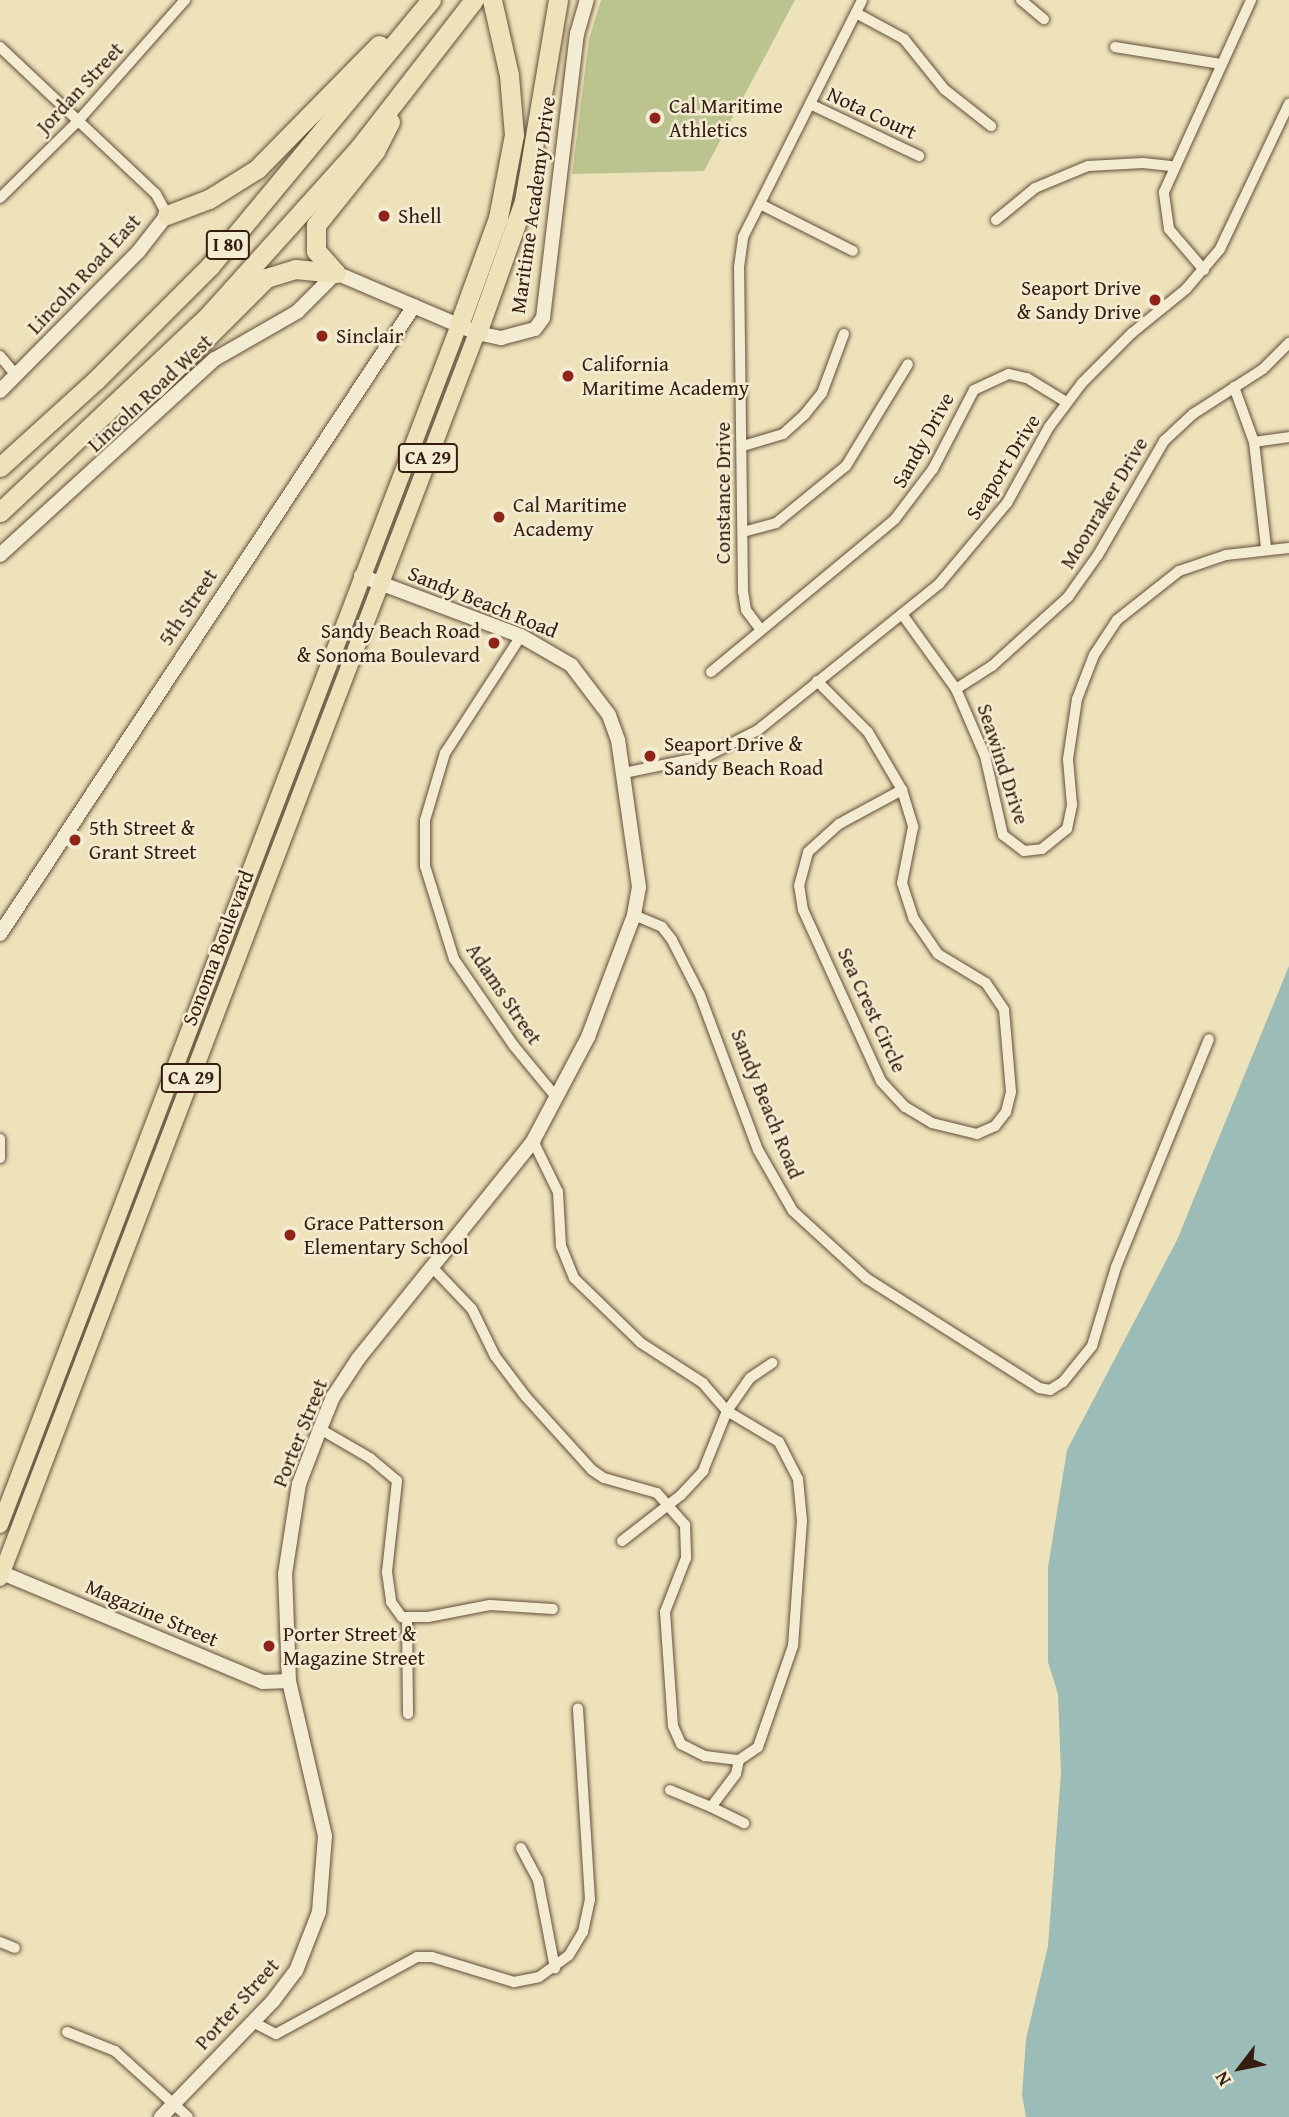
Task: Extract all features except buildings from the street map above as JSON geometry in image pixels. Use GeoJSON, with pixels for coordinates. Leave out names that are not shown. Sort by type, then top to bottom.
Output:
{"type":"FeatureCollection","features":[{"type":"Feature","properties":{"kind":"highway"},"geometry":{"type":"LineString","coordinates":[[167,215],[209,199],[257,169],[430,0]]}},
{"type":"Feature","properties":{"kind":"highway","name":"I 80"},"geometry":{"type":"LineString","coordinates":[[0,467],[95,381],[209,266],[430,0]]}},
{"type":"Feature","properties":{"kind":"highway","name":"I 80"},"geometry":{"type":"LineString","coordinates":[[0,512],[86,435],[206,318],[293,225],[444,43],[474,0]]}},
{"type":"Feature","properties":{"kind":"highway","name":"CA 29"},"geometry":{"type":"LineString","coordinates":[[468,329],[498,218],[514,135],[509,75],[492,0]]}},
{"type":"Feature","properties":{"kind":"highway","name":"CA 29"},"geometry":{"type":"LineString","coordinates":[[468,329],[530,176],[558,0]]}},
{"type":"Feature","properties":{"kind":"highway"},"geometry":{"type":"LineString","coordinates":[[336,274],[316,251],[316,225],[375,151],[414,76]]}},
{"type":"Feature","properties":{"kind":"highway"},"geometry":{"type":"LineString","coordinates":[[86,435],[155,388],[266,278],[295,269],[336,274]]}},
{"type":"Feature","properties":{"kind":"main road","name":"Sonoma Boulevard"},"geometry":{"type":"LineString","coordinates":[[0,1525],[361,576],[468,329]]}},
{"type":"Feature","properties":{"kind":"main road","name":"Sonoma Boulevard"},"geometry":{"type":"LineString","coordinates":[[1,1575],[378,583],[468,329]]}},
{"type":"Feature","properties":{"kind":"street","name":"Jordan Street"},"geometry":{"type":"LineString","coordinates":[[0,198],[78,121],[185,0]]}},
{"type":"Feature","properties":{"kind":"street","name":"Maritime Academy Drive"},"geometry":{"type":"LineString","coordinates":[[336,274],[468,329],[520,337],[535,329],[543,318],[577,34],[587,0]]}},
{"type":"Feature","properties":{"kind":"street","name":"Constance Drive"},"geometry":{"type":"LineString","coordinates":[[761,630],[746,610],[739,267],[744,237],[862,0]]}},
{"type":"Feature","properties":{"kind":"street"},"geometry":{"type":"LineString","coordinates":[[1021,0],[1044,19]]}},
{"type":"Feature","properties":{"kind":"street"},"geometry":{"type":"LineString","coordinates":[[1204,270],[1168,229],[1164,192],[1171,166],[1251,0]]}},
{"type":"Feature","properties":{"kind":"street"},"geometry":{"type":"LineString","coordinates":[[856,13],[904,38],[944,89],[991,126]]}},
{"type":"Feature","properties":{"kind":"street"},"geometry":{"type":"LineString","coordinates":[[0,47],[156,194],[167,215]]}},
{"type":"Feature","properties":{"kind":"street"},"geometry":{"type":"LineString","coordinates":[[1115,47],[1221,64]]}},
{"type":"Feature","properties":{"kind":"street","name":"Nota Court"},"geometry":{"type":"LineString","coordinates":[[810,104],[919,156]]}},
{"type":"Feature","properties":{"kind":"street","name":"Seaport Drive"},"geometry":{"type":"LineString","coordinates":[[624,773],[687,762],[731,745],[758,730],[939,584],[990,527],[1066,402],[1106,358],[1204,270],[1237,220],[1289,104]]}},
{"type":"Feature","properties":{"kind":"street"},"geometry":{"type":"LineString","coordinates":[[996,220],[1035,188],[1088,166],[1129,162],[1171,166]]}},
{"type":"Feature","properties":{"kind":"street"},"geometry":{"type":"LineString","coordinates":[[760,204],[853,251]]}},
{"type":"Feature","properties":{"kind":"street","name":"Lincoln Road East"},"geometry":{"type":"LineString","coordinates":[[0,391],[138,252],[167,215]]}},
{"type":"Feature","properties":{"kind":"street","name":"Lincoln Road West"},"geometry":{"type":"LineString","coordinates":[[0,555],[215,359],[297,312],[336,274]]}},
{"type":"Feature","properties":{"kind":"street","name":"5th Street"},"geometry":{"type":"LineString","coordinates":[[0,934],[414,306]]}},
{"type":"Feature","properties":{"kind":"street"},"geometry":{"type":"LineString","coordinates":[[743,446],[783,434],[804,414],[822,393],[844,334]]}},
{"type":"Feature","properties":{"kind":"street","name":"Moonraker Drive"},"geometry":{"type":"LineString","coordinates":[[957,689],[992,666],[1068,597],[1104,545],[1164,441],[1193,414],[1263,369],[1289,343]]}},
{"type":"Feature","properties":{"kind":"street"},"geometry":{"type":"LineString","coordinates":[[0,356],[17,376]]}},
{"type":"Feature","properties":{"kind":"street"},"geometry":{"type":"LineString","coordinates":[[743,532],[776,523],[846,466],[908,364]]}},
{"type":"Feature","properties":{"kind":"street","name":"Sandy Drive"},"geometry":{"type":"LineString","coordinates":[[761,630],[871,541],[917,494],[974,390],[1009,374],[1027,378],[1066,402]]}},
{"type":"Feature","properties":{"kind":"street"},"geometry":{"type":"LineString","coordinates":[[1234,387],[1254,442],[1266,548]]}},
{"type":"Feature","properties":{"kind":"street"},"geometry":{"type":"LineString","coordinates":[[1254,442],[1289,438]]}},
{"type":"Feature","properties":{"kind":"street","name":"Seawind Drive"},"geometry":{"type":"LineString","coordinates":[[902,614],[957,689],[985,757],[1003,835],[1024,851],[1042,849],[1068,829],[1072,804],[1068,758],[1077,699],[1094,655],[1117,620],[1179,571],[1226,555],[1266,548],[1289,548]]}},
{"type":"Feature","properties":{"kind":"street","name":"Sandy Beach Road"},"geometry":{"type":"LineString","coordinates":[[361,576],[521,636],[571,665],[595,694],[614,728],[638,862],[634,915],[662,927],[673,940],[700,995],[758,1150],[793,1211],[866,1278],[1039,1388],[1050,1390],[1063,1382],[1092,1346],[1116,1266],[1209,1039]]}},
{"type":"Feature","properties":{"kind":"street"},"geometry":{"type":"LineString","coordinates":[[711,672],[761,630]]}},
{"type":"Feature","properties":{"kind":"street","name":"Adams Street"},"geometry":{"type":"LineString","coordinates":[[521,636],[445,753],[425,820],[425,866],[454,959],[514,1046],[556,1097]]}},
{"type":"Feature","properties":{"kind":"street","name":"Sea Crest Circle"},"geometry":{"type":"LineString","coordinates":[[817,681],[868,732],[902,790],[912,827],[902,883],[914,919],[939,954],[986,983],[1004,1010],[1008,1102],[995,1126],[976,1134],[932,1123],[905,1107],[881,1081],[803,910],[799,886],[808,852],[839,824],[902,790]]}},
{"type":"Feature","properties":{"kind":"street","name":"Porter Street"},"geometry":{"type":"LineString","coordinates":[[161,2117],[253,2022],[296,1972],[310,1942],[326,1863],[318,1798],[289,1681],[285,1574],[299,1484],[320,1429],[333,1397],[358,1359],[533,1141],[588,1037],[634,915]]}},
{"type":"Feature","properties":{"kind":"street"},"geometry":{"type":"LineString","coordinates":[[0,1139],[0,1158]]}},
{"type":"Feature","properties":{"kind":"street"},"geometry":{"type":"LineString","coordinates":[[432,1266],[472,1309],[495,1356],[526,1397],[592,1470],[604,1478],[657,1493],[685,1525],[686,1558],[665,1612],[673,1726],[681,1744],[705,1756],[739,1760],[758,1747],[793,1646],[802,1498],[791,1457],[779,1442],[727,1411],[703,1383],[641,1343],[574,1278],[561,1247],[558,1192],[533,1141]]}},
{"type":"Feature","properties":{"kind":"street"},"geometry":{"type":"LineString","coordinates":[[622,1541],[668,1505],[703,1471],[727,1411],[750,1378],[772,1363]]}},
{"type":"Feature","properties":{"kind":"street"},"geometry":{"type":"LineString","coordinates":[[320,1429],[370,1458],[397,1481],[387,1572],[391,1602],[407,1617],[408,1714]]}},
{"type":"Feature","properties":{"kind":"street","name":"Magazine Street"},"geometry":{"type":"LineString","coordinates":[[1,1575],[263,1682],[289,1681]]}},
{"type":"Feature","properties":{"kind":"street"},"geometry":{"type":"LineString","coordinates":[[407,1617],[490,1605],[553,1609]]}},
{"type":"Feature","properties":{"kind":"street"},"geometry":{"type":"LineString","coordinates":[[253,2022],[276,2034],[417,1957],[432,1957],[514,1982],[555,1968],[583,1932],[590,1900],[578,1708]]}},
{"type":"Feature","properties":{"kind":"street"},"geometry":{"type":"LineString","coordinates":[[711,1807],[723,1785],[736,1774],[739,1760]]}},
{"type":"Feature","properties":{"kind":"street"},"geometry":{"type":"LineString","coordinates":[[670,1790],[744,1823]]}},
{"type":"Feature","properties":{"kind":"street"},"geometry":{"type":"LineString","coordinates":[[521,1848],[538,1880],[555,1968]]}},
{"type":"Feature","properties":{"kind":"street"},"geometry":{"type":"LineString","coordinates":[[0,1942],[15,1948]]}},
{"type":"Feature","properties":{"kind":"street"},"geometry":{"type":"LineString","coordinates":[[67,2032],[115,2051],[188,2117]]}},
{"type":"Feature","properties":{"kind":"green space","name":"Cal Maritime Athletics"},"geometry":{"type":"Polygon","coordinates":[[[601,0],[795,0],[704,171],[572,174],[589,39],[601,0]]]}},
{"type":"Feature","properties":{"kind":"water"},"geometry":{"type":"Polygon","coordinates":[[[1289,966],[1289,2117],[1026,2117],[1022,2095],[1026,2039],[1048,1946],[1061,1773],[1058,1694],[1048,1662],[1048,1567],[1067,1450],[1177,1240],[1289,966]]]}},
{"type":"Feature","properties":{"kind":"place","name":"Cal Maritime Athletics"},"geometry":{"type":"Point","coordinates":[655,118]}},
{"type":"Feature","properties":{"kind":"place","name":"Shell"},"geometry":{"type":"Point","coordinates":[384,216]}},
{"type":"Feature","properties":{"kind":"place","name":"Seaport Drive & Sandy Drive"},"geometry":{"type":"Point","coordinates":[1155,300]}},
{"type":"Feature","properties":{"kind":"place","name":"Sinclair"},"geometry":{"type":"Point","coordinates":[322,336]}},
{"type":"Feature","properties":{"kind":"place","name":"California Maritime Academy"},"geometry":{"type":"Point","coordinates":[568,376]}},
{"type":"Feature","properties":{"kind":"place","name":"Cal Maritime Academy"},"geometry":{"type":"Point","coordinates":[499,517]}},
{"type":"Feature","properties":{"kind":"place","name":"Sandy Beach Road & Sonoma Boulevard"},"geometry":{"type":"Point","coordinates":[494,643]}},
{"type":"Feature","properties":{"kind":"place","name":"Seaport Drive & Sandy Beach Road"},"geometry":{"type":"Point","coordinates":[650,756]}},
{"type":"Feature","properties":{"kind":"place","name":"5th Street & Grant Street"},"geometry":{"type":"Point","coordinates":[75,840]}},
{"type":"Feature","properties":{"kind":"place","name":"Grace Patterson Elementary School"},"geometry":{"type":"Point","coordinates":[290,1235]}},
{"type":"Feature","properties":{"kind":"place","name":"Porter Street & Magazine Street"},"geometry":{"type":"Point","coordinates":[269,1646]}}]}
